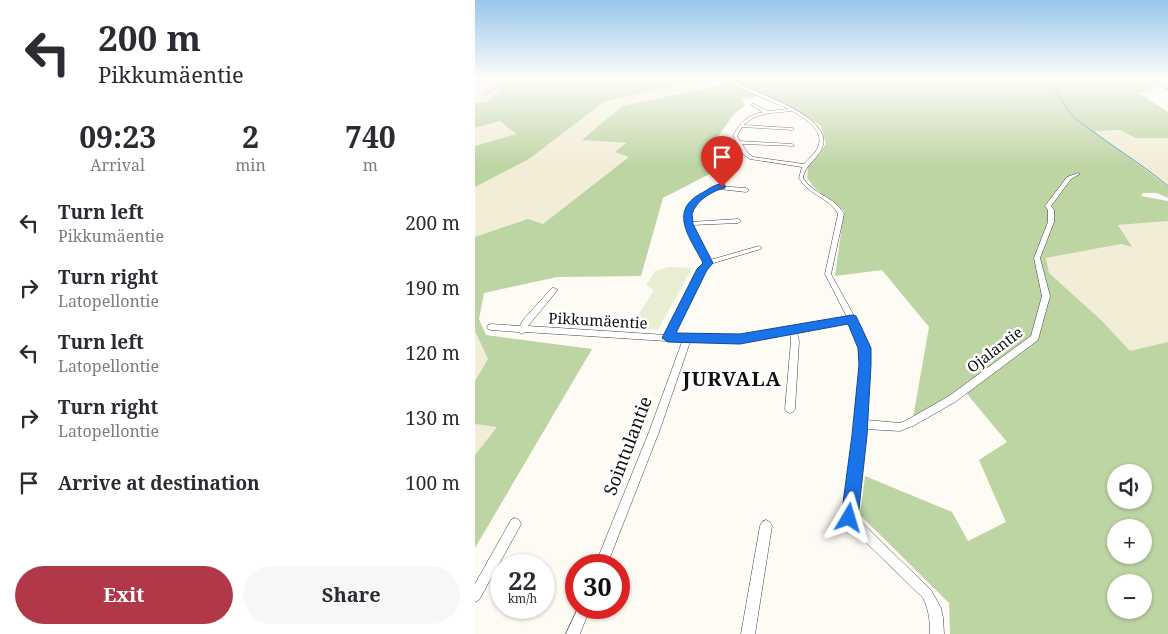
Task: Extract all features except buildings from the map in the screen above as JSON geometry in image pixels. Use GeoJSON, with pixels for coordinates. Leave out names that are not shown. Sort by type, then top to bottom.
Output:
{"type":"FeatureCollection","features":[{"type":"Feature","properties":{"kind":"street"},"geometry":{"type":"LineString","coordinates":[[758,108],[766,112]]}},
{"type":"Feature","properties":{"kind":"street"},"geometry":{"type":"LineString","coordinates":[[787,108],[815,124],[823,137],[820,148],[801,173],[803,182],[833,203],[841,214],[828,274],[865,348],[860,424],[849,518],[933,602],[937,634]]}},
{"type":"Feature","properties":{"kind":"street"},"geometry":{"type":"LineString","coordinates":[[792,110],[766,112],[751,116],[736,134],[737,142],[752,158],[805,166]]}},
{"type":"Feature","properties":{"kind":"street"},"geometry":{"type":"LineString","coordinates":[[741,126],[792,130]]}},
{"type":"Feature","properties":{"kind":"street"},"geometry":{"type":"LineString","coordinates":[[737,142],[792,145]]}},
{"type":"Feature","properties":{"kind":"street","name":"Ojalantie"},"geometry":{"type":"LineString","coordinates":[[860,424],[900,427],[910,424],[951,399],[1035,338],[1046,296],[1037,258],[1051,222],[1051,210],[1048,206],[1069,178],[1078,174]]}},
{"type":"Feature","properties":{"kind":"street"},"geometry":{"type":"LineString","coordinates":[[708,263],[688,224],[687,214],[690,207],[699,198],[712,190],[722,187],[746,190]]}},
{"type":"Feature","properties":{"kind":"street"},"geometry":{"type":"LineString","coordinates":[[688,224],[738,221]]}},
{"type":"Feature","properties":{"kind":"street"},"geometry":{"type":"LineString","coordinates":[[668,338],[702,269],[708,263],[759,248]]}},
{"type":"Feature","properties":{"kind":"street"},"geometry":{"type":"LineString","coordinates":[[522,330],[526,322],[554,290]]}},
{"type":"Feature","properties":{"kind":"street","name":"Pikkumäentie"},"geometry":{"type":"LineString","coordinates":[[491,327],[687,339],[740,339],[852,319]]}},
{"type":"Feature","properties":{"kind":"street"},"geometry":{"type":"LineString","coordinates":[[791,409],[795,341],[793,329]]}},
{"type":"Feature","properties":{"kind":"street","name":"Sointulantie"},"geometry":{"type":"LineString","coordinates":[[605,554],[654,432],[687,339]]}},
{"type":"Feature","properties":{"kind":"street"},"geometry":{"type":"LineString","coordinates":[[475,596],[515,524]]}},
{"type":"Feature","properties":{"kind":"street"},"geometry":{"type":"LineString","coordinates":[[748,634],[766,526]]}},
{"type":"Feature","properties":{"kind":"street"},"geometry":{"type":"LineString","coordinates":[[573,634],[579,619]]}},
{"type":"Feature","properties":{"kind":"shaded area"},"geometry":{"type":"Polygon","coordinates":[[[597,108],[620,108],[583,140],[627,144],[630,157],[543,224],[475,237],[475,187],[529,159],[597,108]]]}},
{"type":"Feature","properties":{"kind":"shaded area"},"geometry":{"type":"Polygon","coordinates":[[[500,121],[516,135],[475,146],[475,128],[500,121]]]}},
{"type":"Feature","properties":{"kind":"shaded area"},"geometry":{"type":"Polygon","coordinates":[[[1121,130],[1135,138],[1168,138],[1168,187],[1094,131],[1121,130]]]}},
{"type":"Feature","properties":{"kind":"shaded area"},"geometry":{"type":"Polygon","coordinates":[[[1168,221],[1168,342],[1130,352],[1100,319],[1049,273],[1046,258],[1121,244],[1131,247],[1118,225],[1168,221]]]}},
{"type":"Feature","properties":{"kind":"shaded area"},"geometry":{"type":"Polygon","coordinates":[[[475,331],[488,359],[475,381],[475,331]]]}},
{"type":"Feature","properties":{"kind":"shaded area"},"geometry":{"type":"Polygon","coordinates":[[[475,424],[497,427],[475,455],[475,424]]]}},
{"type":"Feature","properties":{"kind":"green space"},"geometry":{"type":"Polygon","coordinates":[[[475,108],[597,108],[529,159],[475,187],[475,146],[516,134],[500,121],[475,128],[475,108]]]}},
{"type":"Feature","properties":{"kind":"green space"},"geometry":{"type":"Polygon","coordinates":[[[620,108],[743,108],[735,113],[713,143],[725,166],[663,198],[641,276],[557,277],[484,293],[479,319],[486,335],[592,349],[475,548],[475,455],[497,427],[475,424],[475,381],[488,359],[475,331],[475,237],[528,219],[543,224],[629,157],[615,152],[626,143],[582,140],[620,108]]]}},
{"type":"Feature","properties":{"kind":"green space"},"geometry":{"type":"Polygon","coordinates":[[[790,108],[1161,108],[1168,112],[1168,138],[1135,138],[1121,130],[1094,131],[1168,187],[1168,198],[1157,193],[1143,193],[1141,196],[1168,201],[1168,221],[1118,225],[1132,247],[1121,244],[1046,258],[1049,273],[1100,319],[1130,351],[1168,342],[1168,634],[950,634],[949,603],[860,515],[865,476],[952,512],[968,541],[1006,522],[979,460],[1007,442],[962,388],[913,418],[929,327],[882,270],[835,276],[844,211],[815,188],[807,178],[808,167],[826,144],[821,126],[790,108]]]}},
{"type":"Feature","properties":{"kind":"green space"},"geometry":{"type":"Polygon","coordinates":[[[669,267],[692,268],[658,330],[630,328],[654,290],[646,285],[655,271],[669,267]]]}},
{"type":"Feature","properties":{"kind":"waterway"},"geometry":{"type":"LineString","coordinates":[[1066,108],[1074,117],[1088,128],[1168,186]]}},
{"type":"Feature","properties":{"kind":"district","name":"JURVALA"},"geometry":{"type":"Point","coordinates":[732,379]}},
{"type":"Feature","properties":{"kind":"route"},"geometry":{"type":"LineString","coordinates":[[722,187],[718,187],[699,198],[690,207],[687,214],[688,224],[708,263],[702,269],[668,338],[740,339],[852,319],[865,348],[865,365],[860,435],[849,518]]}}]}
